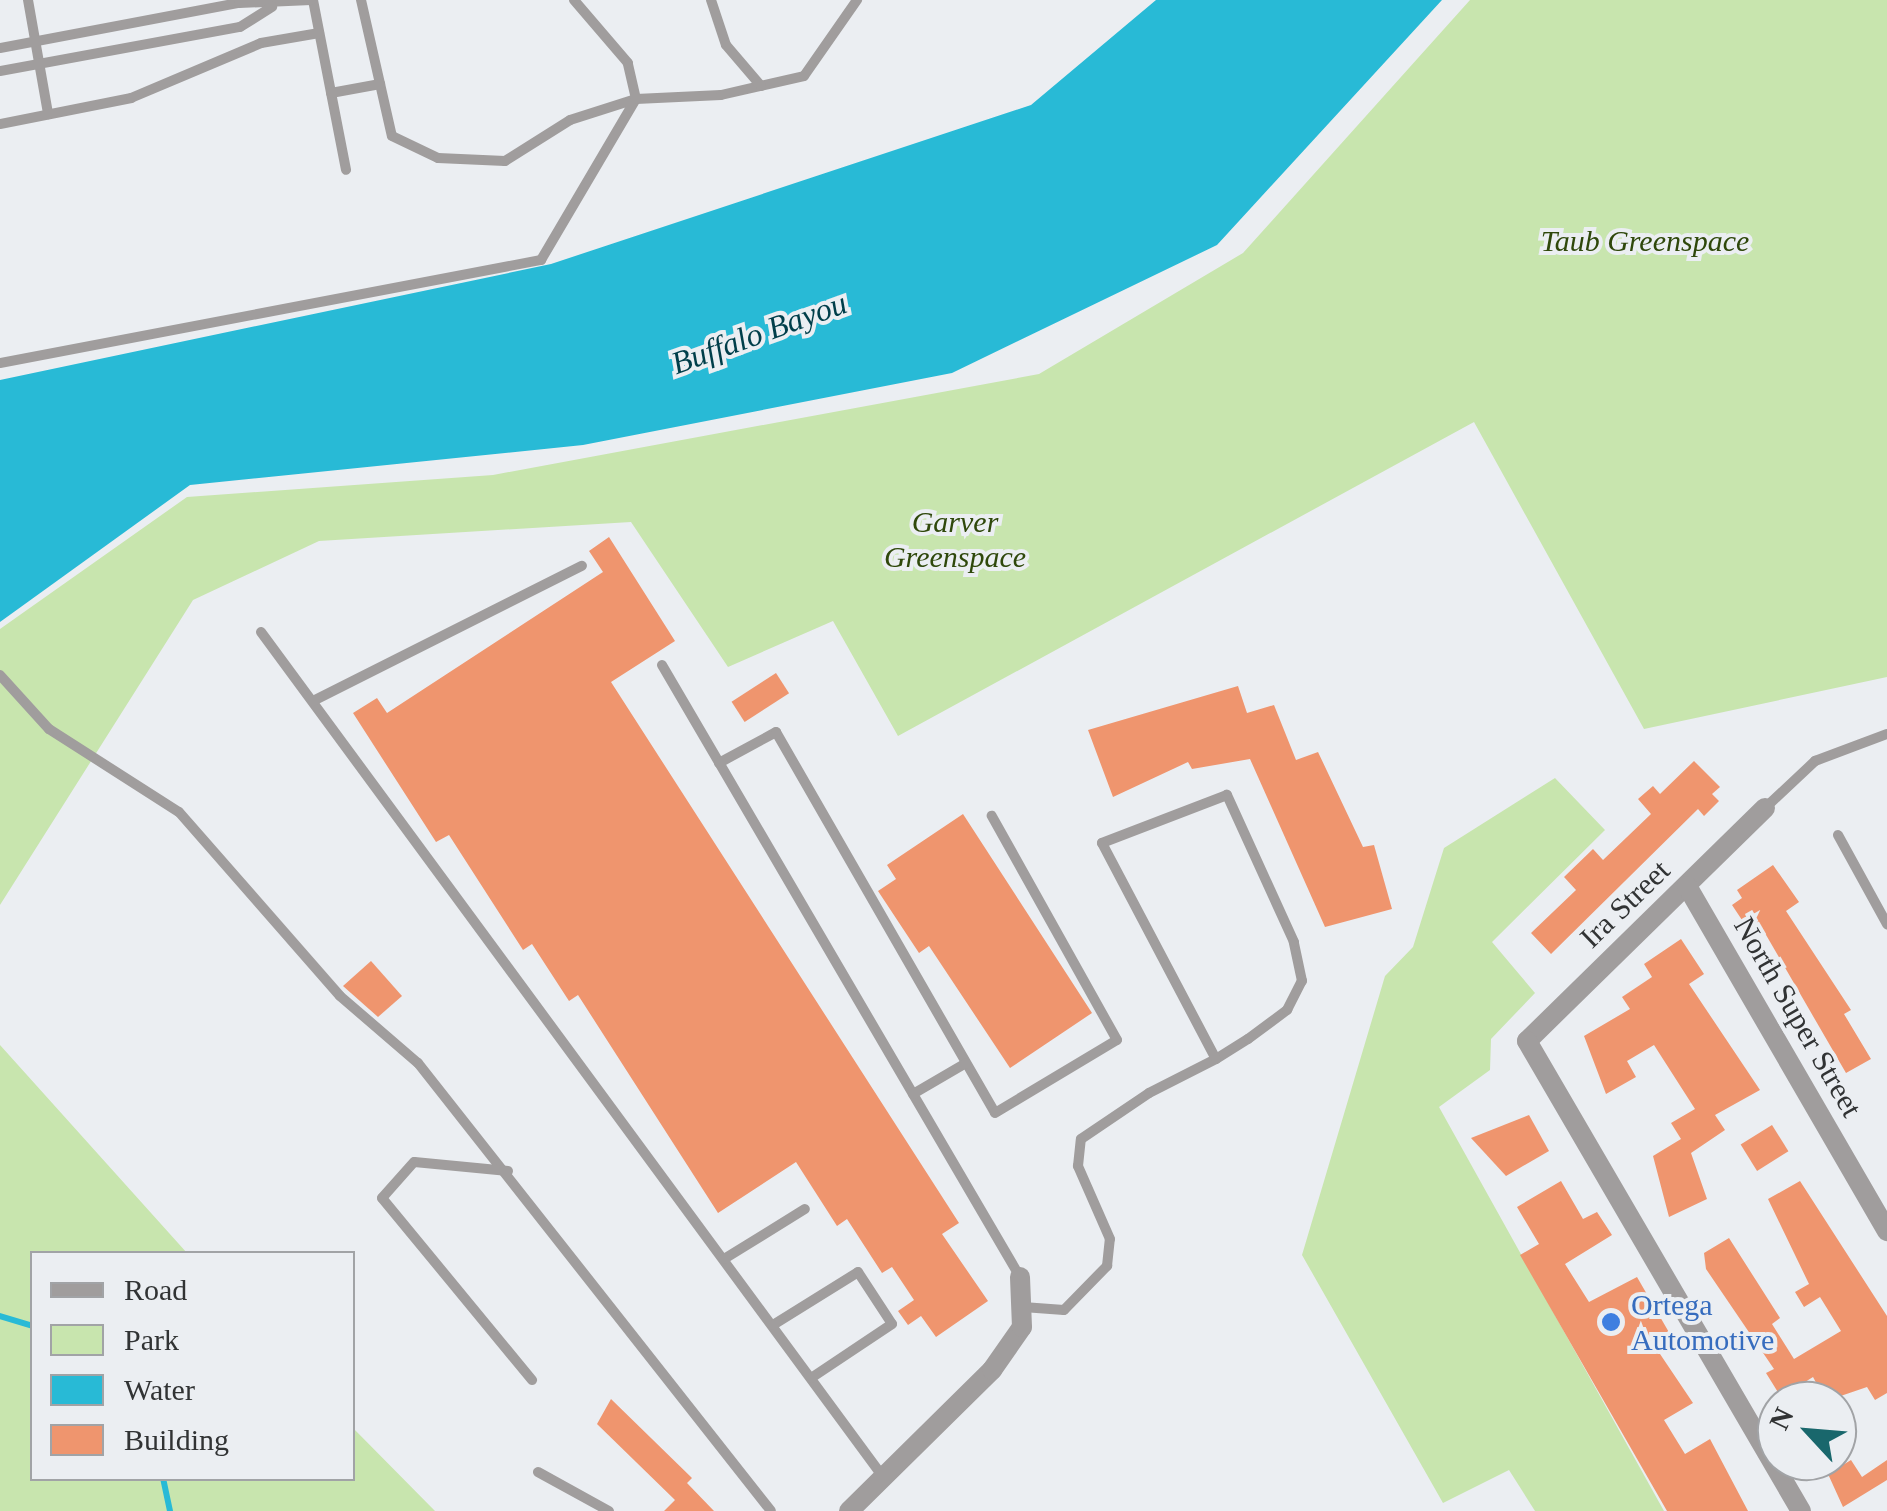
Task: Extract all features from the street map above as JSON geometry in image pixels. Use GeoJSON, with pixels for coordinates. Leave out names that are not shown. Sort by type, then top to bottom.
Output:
{"type":"FeatureCollection","features":[{"type":"Feature","properties":{"kind":"street","name":"Ira Street"},"geometry":{"type":"LineString","coordinates":[[1766,808],[1527,1041],[1802,1511]]}},
{"type":"Feature","properties":{"kind":"street","name":"North Super Street"},"geometry":{"type":"LineString","coordinates":[[1687,886],[1887,1231]]}},
{"type":"Feature","properties":{"kind":"street"},"geometry":{"type":"LineString","coordinates":[[849,1511],[992,1370],[1024,1308],[1020,1277]]}},
{"type":"Feature","properties":{"kind":"lane"},"geometry":{"type":"LineString","coordinates":[[28,0],[48,114]]}},
{"type":"Feature","properties":{"kind":"lane"},"geometry":{"type":"LineString","coordinates":[[0,48],[238,1],[273,7],[312,0],[346,170]]}},
{"type":"Feature","properties":{"kind":"lane"},"geometry":{"type":"LineString","coordinates":[[361,0],[392,136],[438,158],[506,161],[570,120],[636,99],[761,86],[804,76],[857,0]]}},
{"type":"Feature","properties":{"kind":"lane"},"geometry":{"type":"LineString","coordinates":[[0,362],[541,260],[636,99],[628,64],[574,0]]}},
{"type":"Feature","properties":{"kind":"lane"},"geometry":{"type":"LineString","coordinates":[[711,0],[726,45],[761,86]]}},
{"type":"Feature","properties":{"kind":"lane"},"geometry":{"type":"LineString","coordinates":[[0,71],[240,27],[273,7]]}},
{"type":"Feature","properties":{"kind":"lane"},"geometry":{"type":"LineString","coordinates":[[0,124],[130,98],[262,43],[319,34]]}},
{"type":"Feature","properties":{"kind":"lane"},"geometry":{"type":"LineString","coordinates":[[331,94],[380,84]]}},
{"type":"Feature","properties":{"kind":"lane"},"geometry":{"type":"LineString","coordinates":[[312,701],[582,566]]}},
{"type":"Feature","properties":{"kind":"lane"},"geometry":{"type":"LineString","coordinates":[[262,632],[883,1478]]}},
{"type":"Feature","properties":{"kind":"lane"},"geometry":{"type":"LineString","coordinates":[[662,665],[1020,1277]]}},
{"type":"Feature","properties":{"kind":"lane"},"geometry":{"type":"LineString","coordinates":[[0,675],[48,729],[178,812],[217,848],[316,970],[418,1063],[509,1171],[771,1511]]}},
{"type":"Feature","properties":{"kind":"lane"},"geometry":{"type":"LineString","coordinates":[[720,762],[776,732],[995,1113],[1117,1040],[992,816]]}},
{"type":"Feature","properties":{"kind":"lane"},"geometry":{"type":"LineString","coordinates":[[1766,808],[1815,761],[1887,734]]}},
{"type":"Feature","properties":{"kind":"lane"},"geometry":{"type":"LineString","coordinates":[[1024,1308],[1064,1310],[1106,1266],[1110,1239],[1078,1166],[1081,1140],[1216,1059],[1287,1010],[1302,981],[1294,942],[1228,795],[1102,843],[1216,1059]]}},
{"type":"Feature","properties":{"kind":"lane"},"geometry":{"type":"LineString","coordinates":[[1838,835],[1887,924]]}},
{"type":"Feature","properties":{"kind":"lane"},"geometry":{"type":"LineString","coordinates":[[914,1094],[966,1063]]}},
{"type":"Feature","properties":{"kind":"lane"},"geometry":{"type":"LineString","coordinates":[[509,1171],[414,1162],[382,1198],[532,1380]]}},
{"type":"Feature","properties":{"kind":"lane"},"geometry":{"type":"LineString","coordinates":[[724,1259],[805,1209]]}},
{"type":"Feature","properties":{"kind":"lane"},"geometry":{"type":"LineString","coordinates":[[773,1325],[858,1272],[892,1324],[810,1378]]}},
{"type":"Feature","properties":{"kind":"lane"},"geometry":{"type":"LineString","coordinates":[[538,1472],[609,1511]]}},
{"type":"Feature","properties":{"kind":"green space"},"geometry":{"type":"Polygon","coordinates":[[[1470,0],[1887,0],[1887,677],[1644,729],[1474,422],[898,736],[833,621],[728,667],[631,522],[319,541],[193,600],[0,905],[0,629],[187,497],[493,475],[1039,374],[1243,253],[1470,0]]]}},
{"type":"Feature","properties":{"kind":"green space"},"geometry":{"type":"Polygon","coordinates":[[[1555,778],[1605,830],[1492,942],[1535,993],[1491,1039],[1490,1070],[1439,1107],[1664,1511],[1535,1511],[1509,1470],[1443,1503],[1302,1255],[1385,976],[1413,947],[1444,848],[1555,778]]]}},
{"type":"Feature","properties":{"kind":"green space"},"geometry":{"type":"Polygon","coordinates":[[[0,1045],[185,1251],[30,1251],[30,1481],[355,1481],[355,1430],[435,1511],[0,1511],[0,1045]]]}},
{"type":"Feature","properties":{"kind":"water","name":"Buffalo Bayou"},"geometry":{"type":"Polygon","coordinates":[[[1156,0],[1442,0],[1217,245],[952,373],[583,445],[190,485],[0,622],[0,380],[551,264],[1031,105],[1156,0]]]}},
{"type":"Feature","properties":{"kind":"building"},"geometry":{"type":"Polygon","coordinates":[[[609,537],[675,641],[611,682],[959,1223],[942,1234],[988,1301],[936,1337],[921,1316],[908,1325],[898,1311],[914,1300],[892,1267],[882,1273],[847,1219],[837,1226],[796,1162],[718,1213],[578,995],[569,1001],[532,944],[523,950],[449,835],[436,842],[353,713],[377,698],[387,713],[603,572],[589,551],[609,537]]]}},
{"type":"Feature","properties":{"kind":"building"},"geometry":{"type":"Polygon","coordinates":[[[776,673],[789,693],[745,722],[732,702],[776,673]]]}},
{"type":"Feature","properties":{"kind":"building"},"geometry":{"type":"Polygon","coordinates":[[[1238,686],[1247,713],[1274,705],[1296,760],[1318,752],[1363,847],[1374,845],[1392,909],[1325,927],[1250,759],[1192,769],[1188,762],[1113,797],[1088,730],[1238,686]]]}},
{"type":"Feature","properties":{"kind":"building"},"geometry":{"type":"Polygon","coordinates":[[[1694,761],[1720,787],[1712,794],[1719,801],[1704,816],[1698,809],[1551,954],[1531,933],[1576,890],[1564,877],[1593,849],[1603,860],[1651,814],[1638,799],[1653,786],[1660,794],[1694,761]]]}},
{"type":"Feature","properties":{"kind":"building"},"geometry":{"type":"Polygon","coordinates":[[[963,814],[1092,1013],[1010,1068],[929,946],[919,953],[878,891],[896,879],[887,865],[963,814]]]}},
{"type":"Feature","properties":{"kind":"building"},"geometry":{"type":"Polygon","coordinates":[[[1773,865],[1799,902],[1786,911],[1851,1010],[1844,1014],[1871,1059],[1846,1073],[1762,928],[1752,935],[1732,905],[1742,898],[1737,890],[1773,865]]]}},
{"type":"Feature","properties":{"kind":"building"},"geometry":{"type":"Polygon","coordinates":[[[1681,939],[1704,974],[1689,984],[1760,1090],[1715,1115],[1725,1130],[1691,1153],[1707,1199],[1669,1217],[1653,1156],[1681,1139],[1671,1123],[1695,1109],[1654,1045],[1627,1061],[1636,1077],[1606,1094],[1584,1036],[1630,1009],[1622,997],[1652,977],[1644,964],[1681,939]]]}},
{"type":"Feature","properties":{"kind":"building"},"geometry":{"type":"Polygon","coordinates":[[[371,961],[402,996],[378,1017],[343,986],[371,961]]]}},
{"type":"Feature","properties":{"kind":"building"},"geometry":{"type":"Polygon","coordinates":[[[1529,1115],[1549,1151],[1506,1176],[1471,1138],[1529,1115]]]}},
{"type":"Feature","properties":{"kind":"building"},"geometry":{"type":"Polygon","coordinates":[[[1772,1125],[1788,1151],[1757,1171],[1741,1145],[1772,1125]]]}},
{"type":"Feature","properties":{"kind":"building"},"geometry":{"type":"Polygon","coordinates":[[[1561,1181],[1583,1219],[1597,1212],[1612,1235],[1565,1264],[1589,1302],[1637,1277],[1674,1341],[1658,1351],[1693,1403],[1664,1420],[1685,1454],[1710,1439],[1748,1511],[1667,1511],[1520,1255],[1539,1244],[1517,1207],[1561,1181]]]}},
{"type":"Feature","properties":{"kind":"building"},"geometry":{"type":"Polygon","coordinates":[[[1800,1181],[1887,1316],[1887,1393],[1875,1400],[1867,1387],[1857,1390],[1857,1381],[1815,1381],[1813,1377],[1807,1381],[1771,1381],[1766,1373],[1774,1369],[1706,1269],[1704,1253],[1729,1238],[1780,1318],[1772,1324],[1794,1359],[1841,1331],[1820,1297],[1804,1307],[1795,1292],[1809,1284],[1768,1199],[1800,1181]]]}},
{"type":"Feature","properties":{"kind":"building"},"geometry":{"type":"Polygon","coordinates":[[[611,1399],[692,1478],[687,1483],[714,1511],[664,1511],[675,1500],[597,1424],[611,1399]]]}},
{"type":"Feature","properties":{"kind":"building"},"geometry":{"type":"Polygon","coordinates":[[[1887,1460],[1887,1480],[1843,1507],[1831,1481],[1857,1481],[1857,1469],[1862,1477],[1887,1460]]]}},
{"type":"Feature","properties":{"kind":"waterway"},"geometry":{"type":"LineString","coordinates":[[0,1316],[30,1325]]}},
{"type":"Feature","properties":{"kind":"waterway"},"geometry":{"type":"LineString","coordinates":[[164,1481],[170,1511]]}},
{"type":"Feature","properties":{"kind":"place","name":"Ortega Automotive"},"geometry":{"type":"Point","coordinates":[1611,1322]}},
{"type":"Feature","properties":{"kind":"park label","name":"Taub Greenspace"},"geometry":{"type":"Point","coordinates":[1645,241]}},
{"type":"Feature","properties":{"kind":"park label","name":"Garver Greenspace"},"geometry":{"type":"Point","coordinates":[955,539]}}]}
